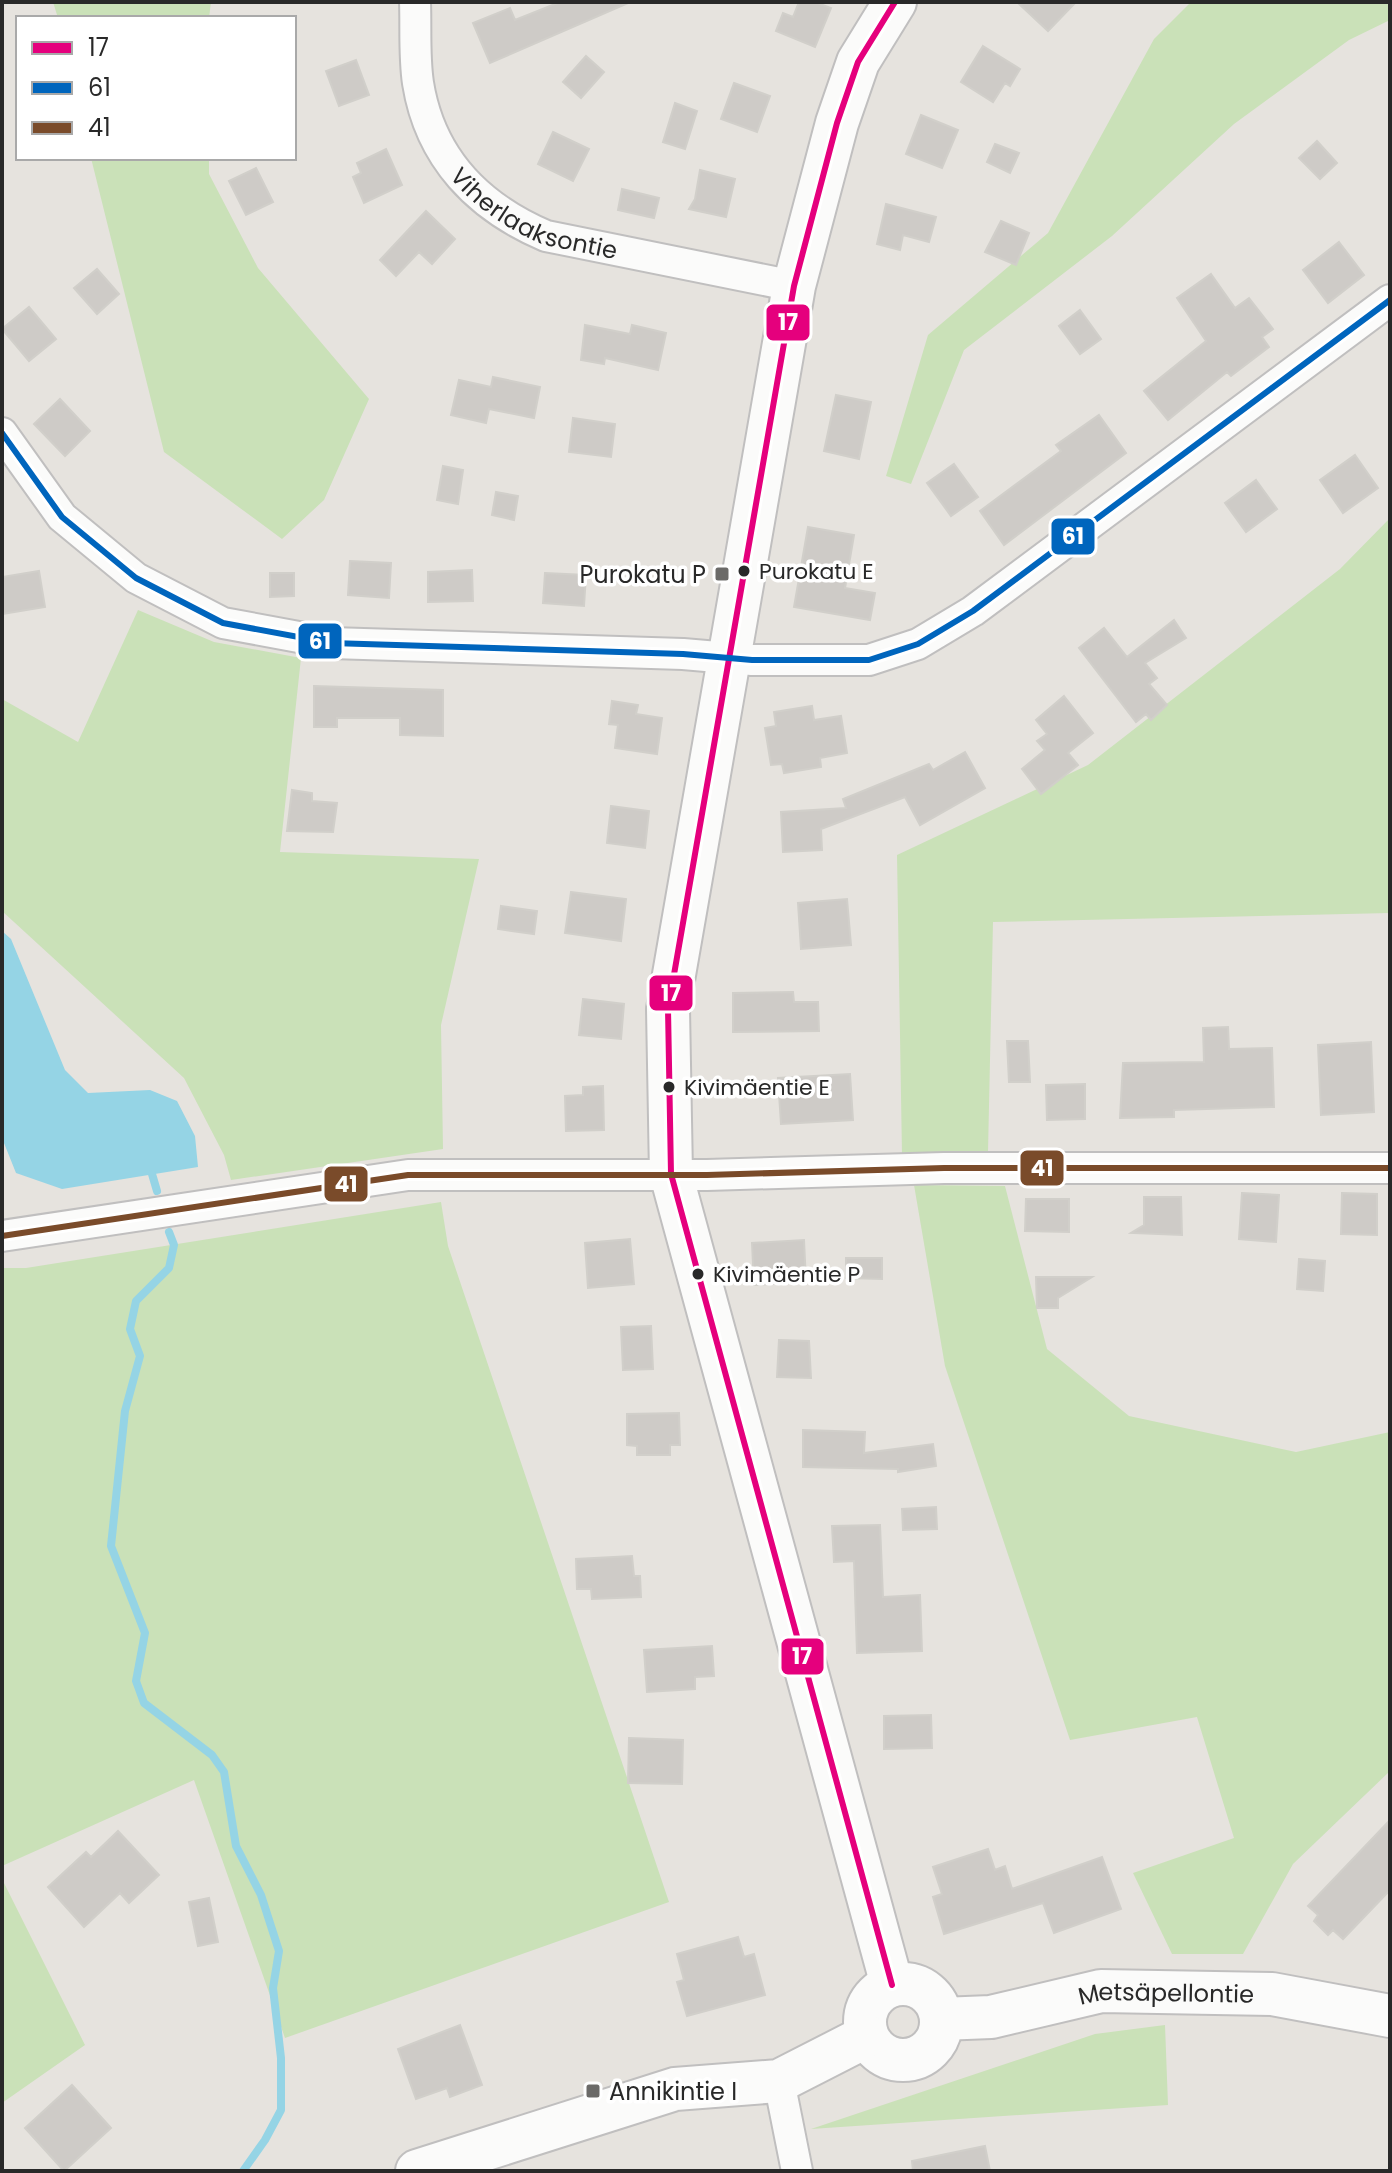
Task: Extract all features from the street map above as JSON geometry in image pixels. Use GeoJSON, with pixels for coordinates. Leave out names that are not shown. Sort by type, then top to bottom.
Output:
{"type":"FeatureCollection","features":[{"type":"Feature","properties":{"kind":"street","name":"Viherlaaksontie"},"geometry":{"type":"LineString","coordinates":[[415,2],[417,81],[427,124],[448,164],[477,197],[511,221],[546,236],[794,286]]}},
{"type":"Feature","properties":{"kind":"street"},"geometry":{"type":"LineString","coordinates":[[892,1985],[671,1174],[668,1009],[794,286],[837,123],[858,62],[895,2]]}},
{"type":"Feature","properties":{"kind":"street"},"geometry":{"type":"LineString","coordinates":[[2,433],[62,517],[136,578],[223,623],[331,643],[869,660],[918,644],[973,611],[1390,300]]}},
{"type":"Feature","properties":{"kind":"street"},"geometry":{"type":"LineString","coordinates":[[2,1236],[408,1175],[671,1174],[944,1168],[1390,1168]]}},
{"type":"Feature","properties":{"kind":"street"},"geometry":{"type":"LineString","coordinates":[[892,1985],[914,1985],[924,1990],[933,1998],[941,2019],[936,2042],[918,2057],[894,2059],[873,2046],[867,2036],[866,2011],[871,2000],[892,1985]]}},
{"type":"Feature","properties":{"kind":"street","name":"Metsäpellontie"},"geometry":{"type":"LineString","coordinates":[[941,2019],[991,2017],[1101,1991],[1272,1994],[1390,2016]]}},
{"type":"Feature","properties":{"kind":"street"},"geometry":{"type":"LineString","coordinates":[[417,2171],[675,2089],[779,2081],[867,2036]]}},
{"type":"Feature","properties":{"kind":"street"},"geometry":{"type":"LineString","coordinates":[[779,2081],[797,2171]]}},
{"type":"Feature","properties":{"kind":"green space"},"geometry":{"type":"Polygon","coordinates":[[[53,2],[211,2],[209,16],[57,16],[53,2]]]}},
{"type":"Feature","properties":{"kind":"green space"},"geometry":{"type":"Polygon","coordinates":[[[1191,2],[1390,2],[1390,20],[1349,40],[1234,124],[1112,236],[964,350],[911,484],[886,476],[928,335],[1048,233],[1154,39],[1191,2]]]}},
{"type":"Feature","properties":{"kind":"green space"},"geometry":{"type":"Polygon","coordinates":[[[91,160],[209,160],[209,174],[258,268],[369,399],[324,500],[282,539],[164,452],[91,160]]]}},
{"type":"Feature","properties":{"kind":"green space"},"geometry":{"type":"Polygon","coordinates":[[[1390,518],[1390,913],[993,922],[988,1152],[902,1155],[897,855],[1088,765],[1340,569],[1390,518]]]}},
{"type":"Feature","properties":{"kind":"green space"},"geometry":{"type":"Polygon","coordinates":[[[138,610],[214,642],[301,658],[280,852],[479,859],[441,1025],[443,1149],[231,1180],[224,1155],[184,1078],[2,911],[2,699],[78,742],[138,610]]]}},
{"type":"Feature","properties":{"kind":"green space"},"geometry":{"type":"Polygon","coordinates":[[[914,1185],[1005,1186],[1047,1349],[1129,1416],[1296,1452],[1390,1432],[1390,1771],[1293,1864],[1243,1954],[1172,1954],[1133,1873],[1234,1838],[1197,1717],[1070,1740],[945,1366],[914,1185]]]}},
{"type":"Feature","properties":{"kind":"green space"},"geometry":{"type":"Polygon","coordinates":[[[441,1202],[448,1246],[669,1902],[285,2038],[194,1780],[2,1866],[2,1268],[26,1268],[441,1202]]]}},
{"type":"Feature","properties":{"kind":"green space"},"geometry":{"type":"Polygon","coordinates":[[[2,1879],[85,2045],[2,2103],[2,1879]]]}},
{"type":"Feature","properties":{"kind":"green space"},"geometry":{"type":"Polygon","coordinates":[[[1165,2025],[1168,2105],[811,2129],[1095,2034],[1165,2025]]]}},
{"type":"Feature","properties":{"kind":"water"},"geometry":{"type":"Polygon","coordinates":[[[2,931],[11,939],[65,1070],[88,1093],[150,1090],[177,1101],[195,1136],[198,1167],[62,1189],[16,1173],[2,1138],[2,931]]]}},
{"type":"Feature","properties":{"kind":"building"},"geometry":{"type":"Polygon","coordinates":[[[560,2],[628,3],[490,63],[473,23],[510,8],[515,20],[560,2]]]}},
{"type":"Feature","properties":{"kind":"building"},"geometry":{"type":"Polygon","coordinates":[[[799,2],[815,2],[831,8],[815,47],[776,31],[783,13],[793,17],[799,2]]]}},
{"type":"Feature","properties":{"kind":"building"},"geometry":{"type":"Polygon","coordinates":[[[1017,2],[1076,2],[1048,31],[1017,2]]]}},
{"type":"Feature","properties":{"kind":"building"},"geometry":{"type":"Polygon","coordinates":[[[983,46],[1020,69],[1010,86],[1005,83],[993,102],[961,82],[983,46]]]}},
{"type":"Feature","properties":{"kind":"building"},"geometry":{"type":"Polygon","coordinates":[[[586,56],[604,72],[581,98],[563,82],[586,56]]]}},
{"type":"Feature","properties":{"kind":"building"},"geometry":{"type":"Polygon","coordinates":[[[356,60],[369,95],[339,106],[326,71],[356,60]]]}},
{"type":"Feature","properties":{"kind":"building"},"geometry":{"type":"Polygon","coordinates":[[[734,83],[770,96],[757,132],[721,119],[734,83]]]}},
{"type":"Feature","properties":{"kind":"building"},"geometry":{"type":"Polygon","coordinates":[[[675,103],[697,111],[685,149],[663,142],[675,103]]]}},
{"type":"Feature","properties":{"kind":"building"},"geometry":{"type":"Polygon","coordinates":[[[921,115],[958,130],[942,168],[906,154],[921,115]]]}},
{"type":"Feature","properties":{"kind":"building"},"geometry":{"type":"Polygon","coordinates":[[[553,132],[589,149],[573,181],[538,164],[553,132]]]}},
{"type":"Feature","properties":{"kind":"building"},"geometry":{"type":"Polygon","coordinates":[[[1317,141],[1337,163],[1320,179],[1299,158],[1317,141]]]}},
{"type":"Feature","properties":{"kind":"building"},"geometry":{"type":"Polygon","coordinates":[[[995,144],[1019,153],[1010,173],[987,162],[995,144]]]}},
{"type":"Feature","properties":{"kind":"building"},"geometry":{"type":"Polygon","coordinates":[[[386,149],[402,185],[364,203],[353,177],[361,173],[357,163],[386,149]]]}},
{"type":"Feature","properties":{"kind":"building"},"geometry":{"type":"Polygon","coordinates":[[[256,168],[273,202],[246,215],[229,181],[256,168]]]}},
{"type":"Feature","properties":{"kind":"building"},"geometry":{"type":"Polygon","coordinates":[[[700,170],[735,179],[726,217],[689,209],[695,199],[700,170]]]}},
{"type":"Feature","properties":{"kind":"building"},"geometry":{"type":"Polygon","coordinates":[[[622,189],[659,198],[654,218],[618,210],[622,189]]]}},
{"type":"Feature","properties":{"kind":"building"},"geometry":{"type":"Polygon","coordinates":[[[886,204],[936,217],[929,242],[903,235],[900,250],[877,244],[886,204]]]}},
{"type":"Feature","properties":{"kind":"building"},"geometry":{"type":"Polygon","coordinates":[[[426,211],[455,239],[432,264],[419,252],[396,276],[380,260],[426,211]]]}},
{"type":"Feature","properties":{"kind":"building"},"geometry":{"type":"Polygon","coordinates":[[[1001,221],[1029,233],[1016,265],[985,252],[1001,221]]]}},
{"type":"Feature","properties":{"kind":"building"},"geometry":{"type":"Polygon","coordinates":[[[1339,242],[1364,275],[1328,303],[1303,270],[1339,242]]]}},
{"type":"Feature","properties":{"kind":"building"},"geometry":{"type":"Polygon","coordinates":[[[97,269],[119,294],[97,314],[74,288],[97,269]]]}},
{"type":"Feature","properties":{"kind":"building"},"geometry":{"type":"Polygon","coordinates":[[[1211,274],[1235,308],[1249,298],[1273,329],[1262,337],[1269,347],[1231,376],[1227,372],[1168,420],[1144,391],[1206,341],[1177,298],[1211,274]]]}},
{"type":"Feature","properties":{"kind":"building"},"geometry":{"type":"Polygon","coordinates":[[[29,307],[56,339],[29,361],[2,329],[29,307]]]}},
{"type":"Feature","properties":{"kind":"building"},"geometry":{"type":"Polygon","coordinates":[[[1080,310],[1101,339],[1080,354],[1059,326],[1080,310]]]}},
{"type":"Feature","properties":{"kind":"building"},"geometry":{"type":"Polygon","coordinates":[[[585,325],[630,334],[632,325],[666,333],[658,370],[605,358],[604,364],[581,360],[585,325]]]}},
{"type":"Feature","properties":{"kind":"building"},"geometry":{"type":"Polygon","coordinates":[[[493,377],[540,387],[534,418],[489,409],[486,423],[451,415],[459,380],[491,387],[493,377]]]}},
{"type":"Feature","properties":{"kind":"building"},"geometry":{"type":"Polygon","coordinates":[[[836,395],[871,402],[859,459],[824,451],[836,395]]]}},
{"type":"Feature","properties":{"kind":"building"},"geometry":{"type":"Polygon","coordinates":[[[60,399],[90,431],[65,456],[34,424],[60,399]]]}},
{"type":"Feature","properties":{"kind":"building"},"geometry":{"type":"Polygon","coordinates":[[[1099,415],[1126,453],[1004,545],[980,511],[1061,451],[1056,445],[1099,415]]]}},
{"type":"Feature","properties":{"kind":"building"},"geometry":{"type":"Polygon","coordinates":[[[573,418],[615,424],[611,457],[569,452],[573,418]]]}},
{"type":"Feature","properties":{"kind":"building"},"geometry":{"type":"Polygon","coordinates":[[[1355,455],[1378,488],[1343,513],[1320,480],[1355,455]]]}},
{"type":"Feature","properties":{"kind":"building"},"geometry":{"type":"Polygon","coordinates":[[[954,464],[978,497],[951,516],[927,483],[954,464]]]}},
{"type":"Feature","properties":{"kind":"building"},"geometry":{"type":"Polygon","coordinates":[[[443,466],[463,470],[458,504],[437,500],[443,466]]]}},
{"type":"Feature","properties":{"kind":"building"},"geometry":{"type":"Polygon","coordinates":[[[1256,480],[1277,509],[1246,532],[1225,503],[1256,480]]]}},
{"type":"Feature","properties":{"kind":"building"},"geometry":{"type":"Polygon","coordinates":[[[496,492],[518,496],[514,520],[492,515],[496,492]]]}},
{"type":"Feature","properties":{"kind":"building"},"geometry":{"type":"Polygon","coordinates":[[[808,527],[854,535],[845,588],[875,593],[870,620],[794,607],[808,527]]]}},
{"type":"Feature","properties":{"kind":"building"},"geometry":{"type":"Polygon","coordinates":[[[350,561],[391,563],[389,598],[348,595],[350,561]]]}},
{"type":"Feature","properties":{"kind":"building"},"geometry":{"type":"Polygon","coordinates":[[[472,570],[473,601],[428,602],[428,572],[472,570]]]}},
{"type":"Feature","properties":{"kind":"building"},"geometry":{"type":"Polygon","coordinates":[[[39,571],[45,607],[2,614],[2,577],[39,571]]]}},
{"type":"Feature","properties":{"kind":"building"},"geometry":{"type":"Polygon","coordinates":[[[270,573],[294,573],[294,596],[270,597],[270,573]]]}},
{"type":"Feature","properties":{"kind":"building"},"geometry":{"type":"Polygon","coordinates":[[[545,573],[586,575],[584,606],[543,603],[545,573]]]}},
{"type":"Feature","properties":{"kind":"building"},"geometry":{"type":"Polygon","coordinates":[[[1174,620],[1186,638],[1145,663],[1157,678],[1149,684],[1167,705],[1151,720],[1146,714],[1136,722],[1079,648],[1104,628],[1127,657],[1174,620]]]}},
{"type":"Feature","properties":{"kind":"building"},"geometry":{"type":"Polygon","coordinates":[[[314,686],[443,690],[443,736],[400,735],[400,718],[337,718],[337,727],[314,727],[314,686]]]}},
{"type":"Feature","properties":{"kind":"building"},"geometry":{"type":"Polygon","coordinates":[[[1064,696],[1093,733],[1068,753],[1078,765],[1041,794],[1022,769],[1045,750],[1037,741],[1047,734],[1036,720],[1064,696]]]}},
{"type":"Feature","properties":{"kind":"building"},"geometry":{"type":"Polygon","coordinates":[[[612,701],[638,705],[636,714],[662,718],[657,754],[615,748],[618,725],[609,724],[612,701]]]}},
{"type":"Feature","properties":{"kind":"building"},"geometry":{"type":"Polygon","coordinates":[[[812,706],[814,720],[841,716],[847,753],[820,758],[821,767],[784,773],[782,764],[771,765],[765,728],[776,726],[774,712],[812,706]]]}},
{"type":"Feature","properties":{"kind":"building"},"geometry":{"type":"Polygon","coordinates":[[[965,752],[985,788],[920,825],[905,797],[821,829],[822,850],[783,852],[781,812],[846,808],[843,799],[929,764],[933,770],[965,752]]]}},
{"type":"Feature","properties":{"kind":"building"},"geometry":{"type":"Polygon","coordinates":[[[292,790],[312,793],[312,801],[337,803],[333,832],[287,831],[292,790]]]}},
{"type":"Feature","properties":{"kind":"building"},"geometry":{"type":"Polygon","coordinates":[[[611,806],[649,811],[645,848],[607,843],[611,806]]]}},
{"type":"Feature","properties":{"kind":"building"},"geometry":{"type":"Polygon","coordinates":[[[571,892],[626,899],[621,941],[565,933],[571,892]]]}},
{"type":"Feature","properties":{"kind":"building"},"geometry":{"type":"Polygon","coordinates":[[[847,899],[851,945],[801,949],[798,903],[847,899]]]}},
{"type":"Feature","properties":{"kind":"building"},"geometry":{"type":"Polygon","coordinates":[[[501,906],[537,911],[534,934],[498,929],[501,906]]]}},
{"type":"Feature","properties":{"kind":"building"},"geometry":{"type":"Polygon","coordinates":[[[793,992],[794,1002],[818,1002],[819,1031],[733,1032],[733,993],[793,992]]]}},
{"type":"Feature","properties":{"kind":"building"},"geometry":{"type":"Polygon","coordinates":[[[583,999],[624,1004],[621,1039],[579,1035],[583,999]]]}},
{"type":"Feature","properties":{"kind":"building"},"geometry":{"type":"Polygon","coordinates":[[[1228,1027],[1229,1049],[1272,1048],[1274,1107],[1174,1110],[1174,1117],[1120,1118],[1123,1063],[1204,1062],[1203,1028],[1228,1027]]]}},
{"type":"Feature","properties":{"kind":"building"},"geometry":{"type":"Polygon","coordinates":[[[1007,1041],[1028,1041],[1030,1082],[1009,1082],[1007,1041]]]}},
{"type":"Feature","properties":{"kind":"building"},"geometry":{"type":"Polygon","coordinates":[[[1371,1042],[1374,1112],[1321,1115],[1318,1045],[1371,1042]]]}},
{"type":"Feature","properties":{"kind":"building"},"geometry":{"type":"Polygon","coordinates":[[[850,1074],[853,1120],[781,1124],[778,1078],[850,1074]]]}},
{"type":"Feature","properties":{"kind":"building"},"geometry":{"type":"Polygon","coordinates":[[[1085,1084],[1085,1119],[1047,1120],[1046,1085],[1085,1084]]]}},
{"type":"Feature","properties":{"kind":"building"},"geometry":{"type":"Polygon","coordinates":[[[603,1086],[604,1130],[566,1131],[565,1096],[583,1095],[583,1087],[603,1086]]]}},
{"type":"Feature","properties":{"kind":"building"},"geometry":{"type":"Polygon","coordinates":[[[1242,1193],[1279,1195],[1276,1242],[1239,1239],[1242,1193]]]}},
{"type":"Feature","properties":{"kind":"building"},"geometry":{"type":"Polygon","coordinates":[[[1342,1193],[1377,1194],[1377,1235],[1341,1234],[1342,1193]]]}},
{"type":"Feature","properties":{"kind":"building"},"geometry":{"type":"Polygon","coordinates":[[[1144,1197],[1181,1197],[1182,1235],[1131,1233],[1144,1225],[1144,1197]]]}},
{"type":"Feature","properties":{"kind":"building"},"geometry":{"type":"Polygon","coordinates":[[[1026,1199],[1069,1199],[1069,1232],[1025,1231],[1026,1199]]]}},
{"type":"Feature","properties":{"kind":"building"},"geometry":{"type":"Polygon","coordinates":[[[630,1239],[634,1284],[588,1288],[585,1243],[630,1239]]]}},
{"type":"Feature","properties":{"kind":"building"},"geometry":{"type":"Polygon","coordinates":[[[804,1240],[806,1282],[754,1285],[752,1243],[804,1240]]]}},
{"type":"Feature","properties":{"kind":"building"},"geometry":{"type":"Polygon","coordinates":[[[846,1258],[882,1258],[882,1279],[846,1278],[846,1258]]]}},
{"type":"Feature","properties":{"kind":"building"},"geometry":{"type":"Polygon","coordinates":[[[1299,1259],[1325,1261],[1323,1291],[1297,1289],[1299,1259]]]}},
{"type":"Feature","properties":{"kind":"building"},"geometry":{"type":"Polygon","coordinates":[[[1036,1277],[1092,1277],[1058,1298],[1058,1308],[1037,1308],[1036,1277]]]}},
{"type":"Feature","properties":{"kind":"building"},"geometry":{"type":"Polygon","coordinates":[[[651,1326],[653,1369],[623,1370],[621,1327],[651,1326]]]}},
{"type":"Feature","properties":{"kind":"building"},"geometry":{"type":"Polygon","coordinates":[[[779,1340],[809,1341],[811,1378],[777,1377],[779,1340]]]}},
{"type":"Feature","properties":{"kind":"building"},"geometry":{"type":"Polygon","coordinates":[[[679,1413],[680,1445],[670,1445],[670,1455],[637,1455],[637,1446],[627,1445],[627,1414],[679,1413]]]}},
{"type":"Feature","properties":{"kind":"building"},"geometry":{"type":"Polygon","coordinates":[[[803,1430],[865,1432],[864,1453],[933,1444],[936,1466],[898,1472],[898,1469],[803,1467],[803,1430]]]}},
{"type":"Feature","properties":{"kind":"building"},"geometry":{"type":"Polygon","coordinates":[[[936,1507],[937,1529],[903,1530],[902,1509],[936,1507]]]}},
{"type":"Feature","properties":{"kind":"building"},"geometry":{"type":"Polygon","coordinates":[[[880,1525],[883,1597],[920,1595],[922,1651],[857,1653],[854,1561],[834,1562],[832,1526],[880,1525]]]}},
{"type":"Feature","properties":{"kind":"building"},"geometry":{"type":"Polygon","coordinates":[[[632,1556],[634,1576],[640,1576],[641,1597],[592,1599],[591,1589],[577,1589],[576,1559],[632,1556]]]}},
{"type":"Feature","properties":{"kind":"building"},"geometry":{"type":"Polygon","coordinates":[[[712,1646],[714,1676],[695,1677],[695,1689],[647,1692],[644,1650],[712,1646]]]}},
{"type":"Feature","properties":{"kind":"building"},"geometry":{"type":"Polygon","coordinates":[[[931,1715],[932,1748],[884,1749],[884,1716],[931,1715]]]}},
{"type":"Feature","properties":{"kind":"building"},"geometry":{"type":"Polygon","coordinates":[[[629,1738],[683,1740],[682,1784],[628,1783],[629,1738]]]}},
{"type":"Feature","properties":{"kind":"building"},"geometry":{"type":"Polygon","coordinates":[[[1390,1820],[1390,1890],[1343,1939],[1333,1930],[1328,1935],[1314,1921],[1318,1915],[1308,1906],[1390,1820]]]}},
{"type":"Feature","properties":{"kind":"building"},"geometry":{"type":"Polygon","coordinates":[[[118,1831],[159,1875],[129,1903],[120,1893],[84,1927],[48,1887],[86,1852],[91,1857],[118,1831]]]}},
{"type":"Feature","properties":{"kind":"building"},"geometry":{"type":"Polygon","coordinates":[[[988,1849],[995,1870],[1005,1866],[1012,1889],[1102,1857],[1121,1909],[1054,1933],[1043,1903],[944,1934],[933,1897],[942,1894],[933,1867],[988,1849]]]}},
{"type":"Feature","properties":{"kind":"building"},"geometry":{"type":"Polygon","coordinates":[[[209,1898],[218,1942],[198,1946],[189,1902],[209,1898]]]}},
{"type":"Feature","properties":{"kind":"building"},"geometry":{"type":"Polygon","coordinates":[[[738,1937],[744,1957],[754,1954],[765,1995],[687,2016],[677,1982],[684,1980],[677,1954],[738,1937]]]}},
{"type":"Feature","properties":{"kind":"building"},"geometry":{"type":"Polygon","coordinates":[[[460,2025],[482,2085],[450,2097],[447,2088],[416,2099],[398,2049],[460,2025]]]}},
{"type":"Feature","properties":{"kind":"building"},"geometry":{"type":"Polygon","coordinates":[[[72,2085],[111,2128],[64,2171],[25,2128],[72,2085]]]}},
{"type":"Feature","properties":{"kind":"building"},"geometry":{"type":"Polygon","coordinates":[[[985,2146],[990,2171],[913,2171],[912,2161],[985,2146]]]}},
{"type":"Feature","properties":{"kind":"waterway"},"geometry":{"type":"LineString","coordinates":[[152,1174],[157,1191]]}},
{"type":"Feature","properties":{"kind":"waterway"},"geometry":{"type":"LineString","coordinates":[[169,1232],[174,1245],[169,1268],[136,1301],[130,1329],[140,1356],[125,1411],[111,1546],[145,1633],[136,1681],[144,1703],[212,1755],[224,1772],[236,1846],[261,1895],[279,1951],[273,1988],[281,2058],[281,2110],[243,2171]]}},
{"type":"Feature","properties":{"kind":"transit line","name":"17"},"geometry":{"type":"LineString","coordinates":[[892,1985],[671,1174],[668,1009],[794,286],[837,123],[858,62],[895,2]]}},
{"type":"Feature","properties":{"kind":"transit line","name":"61"},"geometry":{"type":"LineString","coordinates":[[2,433],[62,517],[136,578],[223,623],[331,643],[683,654],[752,660],[869,660],[918,644],[973,611],[1390,300]]}},
{"type":"Feature","properties":{"kind":"transit line","name":"41"},"geometry":{"type":"LineString","coordinates":[[2,1236],[408,1175],[707,1175],[944,1168],[1390,1168]]}},
{"type":"Feature","properties":{"kind":"place","name":"Purokatu E"},"geometry":{"type":"Point","coordinates":[744,571]}},
{"type":"Feature","properties":{"kind":"place","name":"Purokatu P"},"geometry":{"type":"Point","coordinates":[722,574]}},
{"type":"Feature","properties":{"kind":"place","name":"Kivimäentie E"},"geometry":{"type":"Point","coordinates":[669,1087]}},
{"type":"Feature","properties":{"kind":"place","name":"Kivimäentie P"},"geometry":{"type":"Point","coordinates":[698,1274]}},
{"type":"Feature","properties":{"kind":"place","name":"Annikintie I"},"geometry":{"type":"Point","coordinates":[593,2091]}}]}
